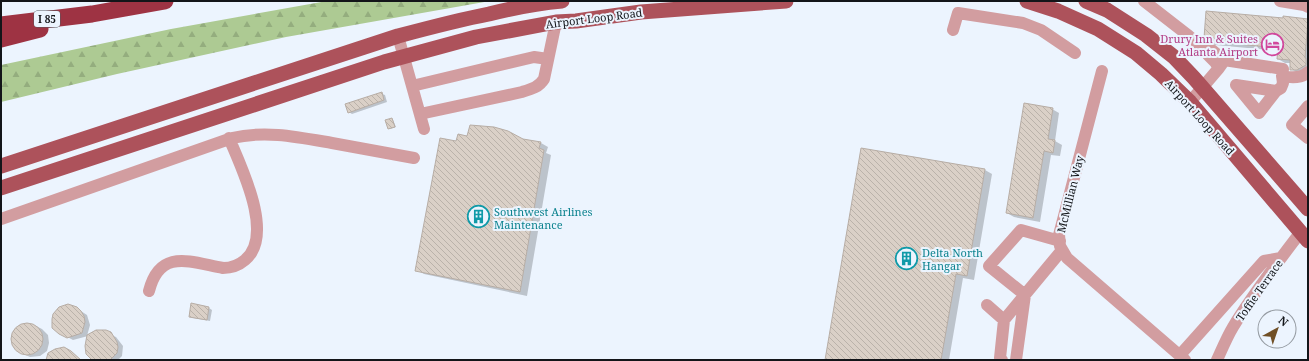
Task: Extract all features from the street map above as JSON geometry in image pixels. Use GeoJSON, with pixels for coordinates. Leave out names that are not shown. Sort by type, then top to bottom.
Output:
{"type":"FeatureCollection","features":[{"type":"Feature","properties":{"kind":"highway","name":"I 85"},"geometry":{"type":"LineString","coordinates":[[1,24],[92,14],[165,1]]}},
{"type":"Feature","properties":{"kind":"highway"},"geometry":{"type":"LineString","coordinates":[[1,38],[45,28],[92,14]]}},
{"type":"Feature","properties":{"kind":"main road","name":"Airport Loop Road"},"geometry":{"type":"LineString","coordinates":[[1,166],[398,36],[510,9],[562,1]]}},
{"type":"Feature","properties":{"kind":"main road","name":"Airport Loop Road"},"geometry":{"type":"LineString","coordinates":[[1,188],[404,56],[476,38],[556,22],[576,21],[641,12],[786,1]]}},
{"type":"Feature","properties":{"kind":"main road","name":"Airport Loop Road"},"geometry":{"type":"LineString","coordinates":[[1027,1],[1058,10],[1098,29],[1136,53],[1161,74],[1190,102],[1305,233]]}},
{"type":"Feature","properties":{"kind":"main road","name":"Airport Loop Road"},"geometry":{"type":"LineString","coordinates":[[1086,1],[1107,10],[1146,35],[1174,57],[1203,87],[1308,209]]}},
{"type":"Feature","properties":{"kind":"street"},"geometry":{"type":"LineString","coordinates":[[1144,1],[1189,36],[1206,51],[1215,62],[1222,64],[1283,69],[1283,83],[1281,88],[1276,91]]}},
{"type":"Feature","properties":{"kind":"street"},"geometry":{"type":"LineString","coordinates":[[1280,1],[1307,5]]}},
{"type":"Feature","properties":{"kind":"street"},"geometry":{"type":"LineString","coordinates":[[953,30],[958,13],[1023,23],[1041,30],[1075,53]]}},
{"type":"Feature","properties":{"kind":"street"},"geometry":{"type":"LineString","coordinates":[[420,114],[534,88],[540,85],[544,79],[556,22]]}},
{"type":"Feature","properties":{"kind":"street"},"geometry":{"type":"LineString","coordinates":[[398,36],[424,129]]}},
{"type":"Feature","properties":{"kind":"street"},"geometry":{"type":"LineString","coordinates":[[412,86],[534,57],[548,59]]}},
{"type":"Feature","properties":{"kind":"street"},"geometry":{"type":"LineString","coordinates":[[1190,102],[1222,64]]}},
{"type":"Feature","properties":{"kind":"street","name":"McMillian Way"},"geometry":{"type":"LineString","coordinates":[[1061,246],[1059,235],[1102,71]]}},
{"type":"Feature","properties":{"kind":"street"},"geometry":{"type":"LineString","coordinates":[[1282,76],[1295,78],[1308,72]]}},
{"type":"Feature","properties":{"kind":"street"},"geometry":{"type":"LineString","coordinates":[[1308,106],[1292,125],[1308,138]]}},
{"type":"Feature","properties":{"kind":"street"},"geometry":{"type":"LineString","coordinates":[[1,219],[229,138],[243,135],[282,134],[414,158]]}},
{"type":"Feature","properties":{"kind":"street"},"geometry":{"type":"LineString","coordinates":[[149,291],[156,273],[160,268],[167,264],[180,261],[230,268],[243,262],[253,249],[257,231],[256,211],[229,138]]}},
{"type":"Feature","properties":{"kind":"street"},"geometry":{"type":"LineString","coordinates":[[1025,295],[989,266],[1021,230],[1061,246],[1067,258],[1071,262],[1183,358],[1264,261],[1281,258]]}},
{"type":"Feature","properties":{"kind":"street","name":"Toffie Terrace"},"geometry":{"type":"LineString","coordinates":[[1217,360],[1241,314],[1281,258],[1305,233]]}},
{"type":"Feature","properties":{"kind":"street"},"geometry":{"type":"LineString","coordinates":[[1002,360],[1000,358],[1004,320],[1025,295],[1061,246]]}},
{"type":"Feature","properties":{"kind":"street"},"geometry":{"type":"LineString","coordinates":[[1016,360],[1025,295]]}},
{"type":"Feature","properties":{"kind":"street"},"geometry":{"type":"LineString","coordinates":[[987,305],[1004,320]]}},
{"type":"Feature","properties":{"kind":"green space"},"geometry":{"type":"Polygon","coordinates":[[[327,1],[490,1],[286,37],[117,74],[1,102],[1,65],[171,29],[327,1]]]}},
{"type":"Feature","properties":{"kind":"building","name":"Drury Inn & Suites Atlanta Airport"},"geometry":{"type":"Polygon","coordinates":[[[1206,11],[1308,19],[1305,58],[1306,65],[1297,70],[1290,70],[1290,60],[1277,59],[1278,48],[1207,41],[1204,38],[1206,11]]]}},
{"type":"Feature","properties":{"kind":"building"},"geometry":{"type":"Polygon","coordinates":[[[382,92],[384,100],[348,113],[345,104],[382,92]]]}},
{"type":"Feature","properties":{"kind":"building"},"geometry":{"type":"Polygon","coordinates":[[[1024,103],[1053,108],[1048,139],[1055,140],[1053,153],[1044,151],[1033,218],[1006,213],[1024,103]]]}},
{"type":"Feature","properties":{"kind":"building"},"geometry":{"type":"Polygon","coordinates":[[[392,118],[395,127],[388,129],[385,120],[392,118]]]}},
{"type":"Feature","properties":{"kind":"building","name":"Southwest Airlines Maintenance"},"geometry":{"type":"Polygon","coordinates":[[[470,125],[494,127],[508,131],[523,139],[541,142],[539,148],[544,150],[520,292],[415,271],[440,138],[456,141],[458,134],[467,136],[470,125]]]}},
{"type":"Feature","properties":{"kind":"building","name":"Delta North Hangar"},"geometry":{"type":"Polygon","coordinates":[[[861,148],[985,169],[967,276],[956,274],[941,360],[825,360],[861,148]]]}},
{"type":"Feature","properties":{"kind":"building"},"geometry":{"type":"Polygon","coordinates":[[[191,303],[209,307],[207,320],[189,317],[191,303]]]}},
{"type":"Feature","properties":{"kind":"building"},"geometry":{"type":"Polygon","coordinates":[[[68,304],[77,307],[81,311],[85,322],[82,333],[67,338],[52,328],[52,319],[53,314],[59,307],[68,304]]]}},
{"type":"Feature","properties":{"kind":"building"},"geometry":{"type":"Polygon","coordinates":[[[24,323],[30,323],[39,327],[43,339],[39,351],[30,355],[24,355],[15,351],[11,342],[11,336],[15,327],[24,323]]]}},
{"type":"Feature","properties":{"kind":"building"},"geometry":{"type":"Polygon","coordinates":[[[96,330],[106,330],[111,332],[117,342],[117,353],[110,360],[92,360],[86,354],[85,346],[87,335],[96,330]]]}},
{"type":"Feature","properties":{"kind":"building"},"geometry":{"type":"Polygon","coordinates":[[[64,347],[81,360],[46,360],[48,353],[55,349],[64,347]]]}},
{"type":"Feature","properties":{"kind":"place","name":"Drury Inn & Suites Atlanta Airport"},"geometry":{"type":"Point","coordinates":[1273,44]}},
{"type":"Feature","properties":{"kind":"place","name":"Southwest Airlines Maintenance"},"geometry":{"type":"Point","coordinates":[479,217]}},
{"type":"Feature","properties":{"kind":"place","name":"Delta North Hangar"},"geometry":{"type":"Point","coordinates":[906,258]}}]}
